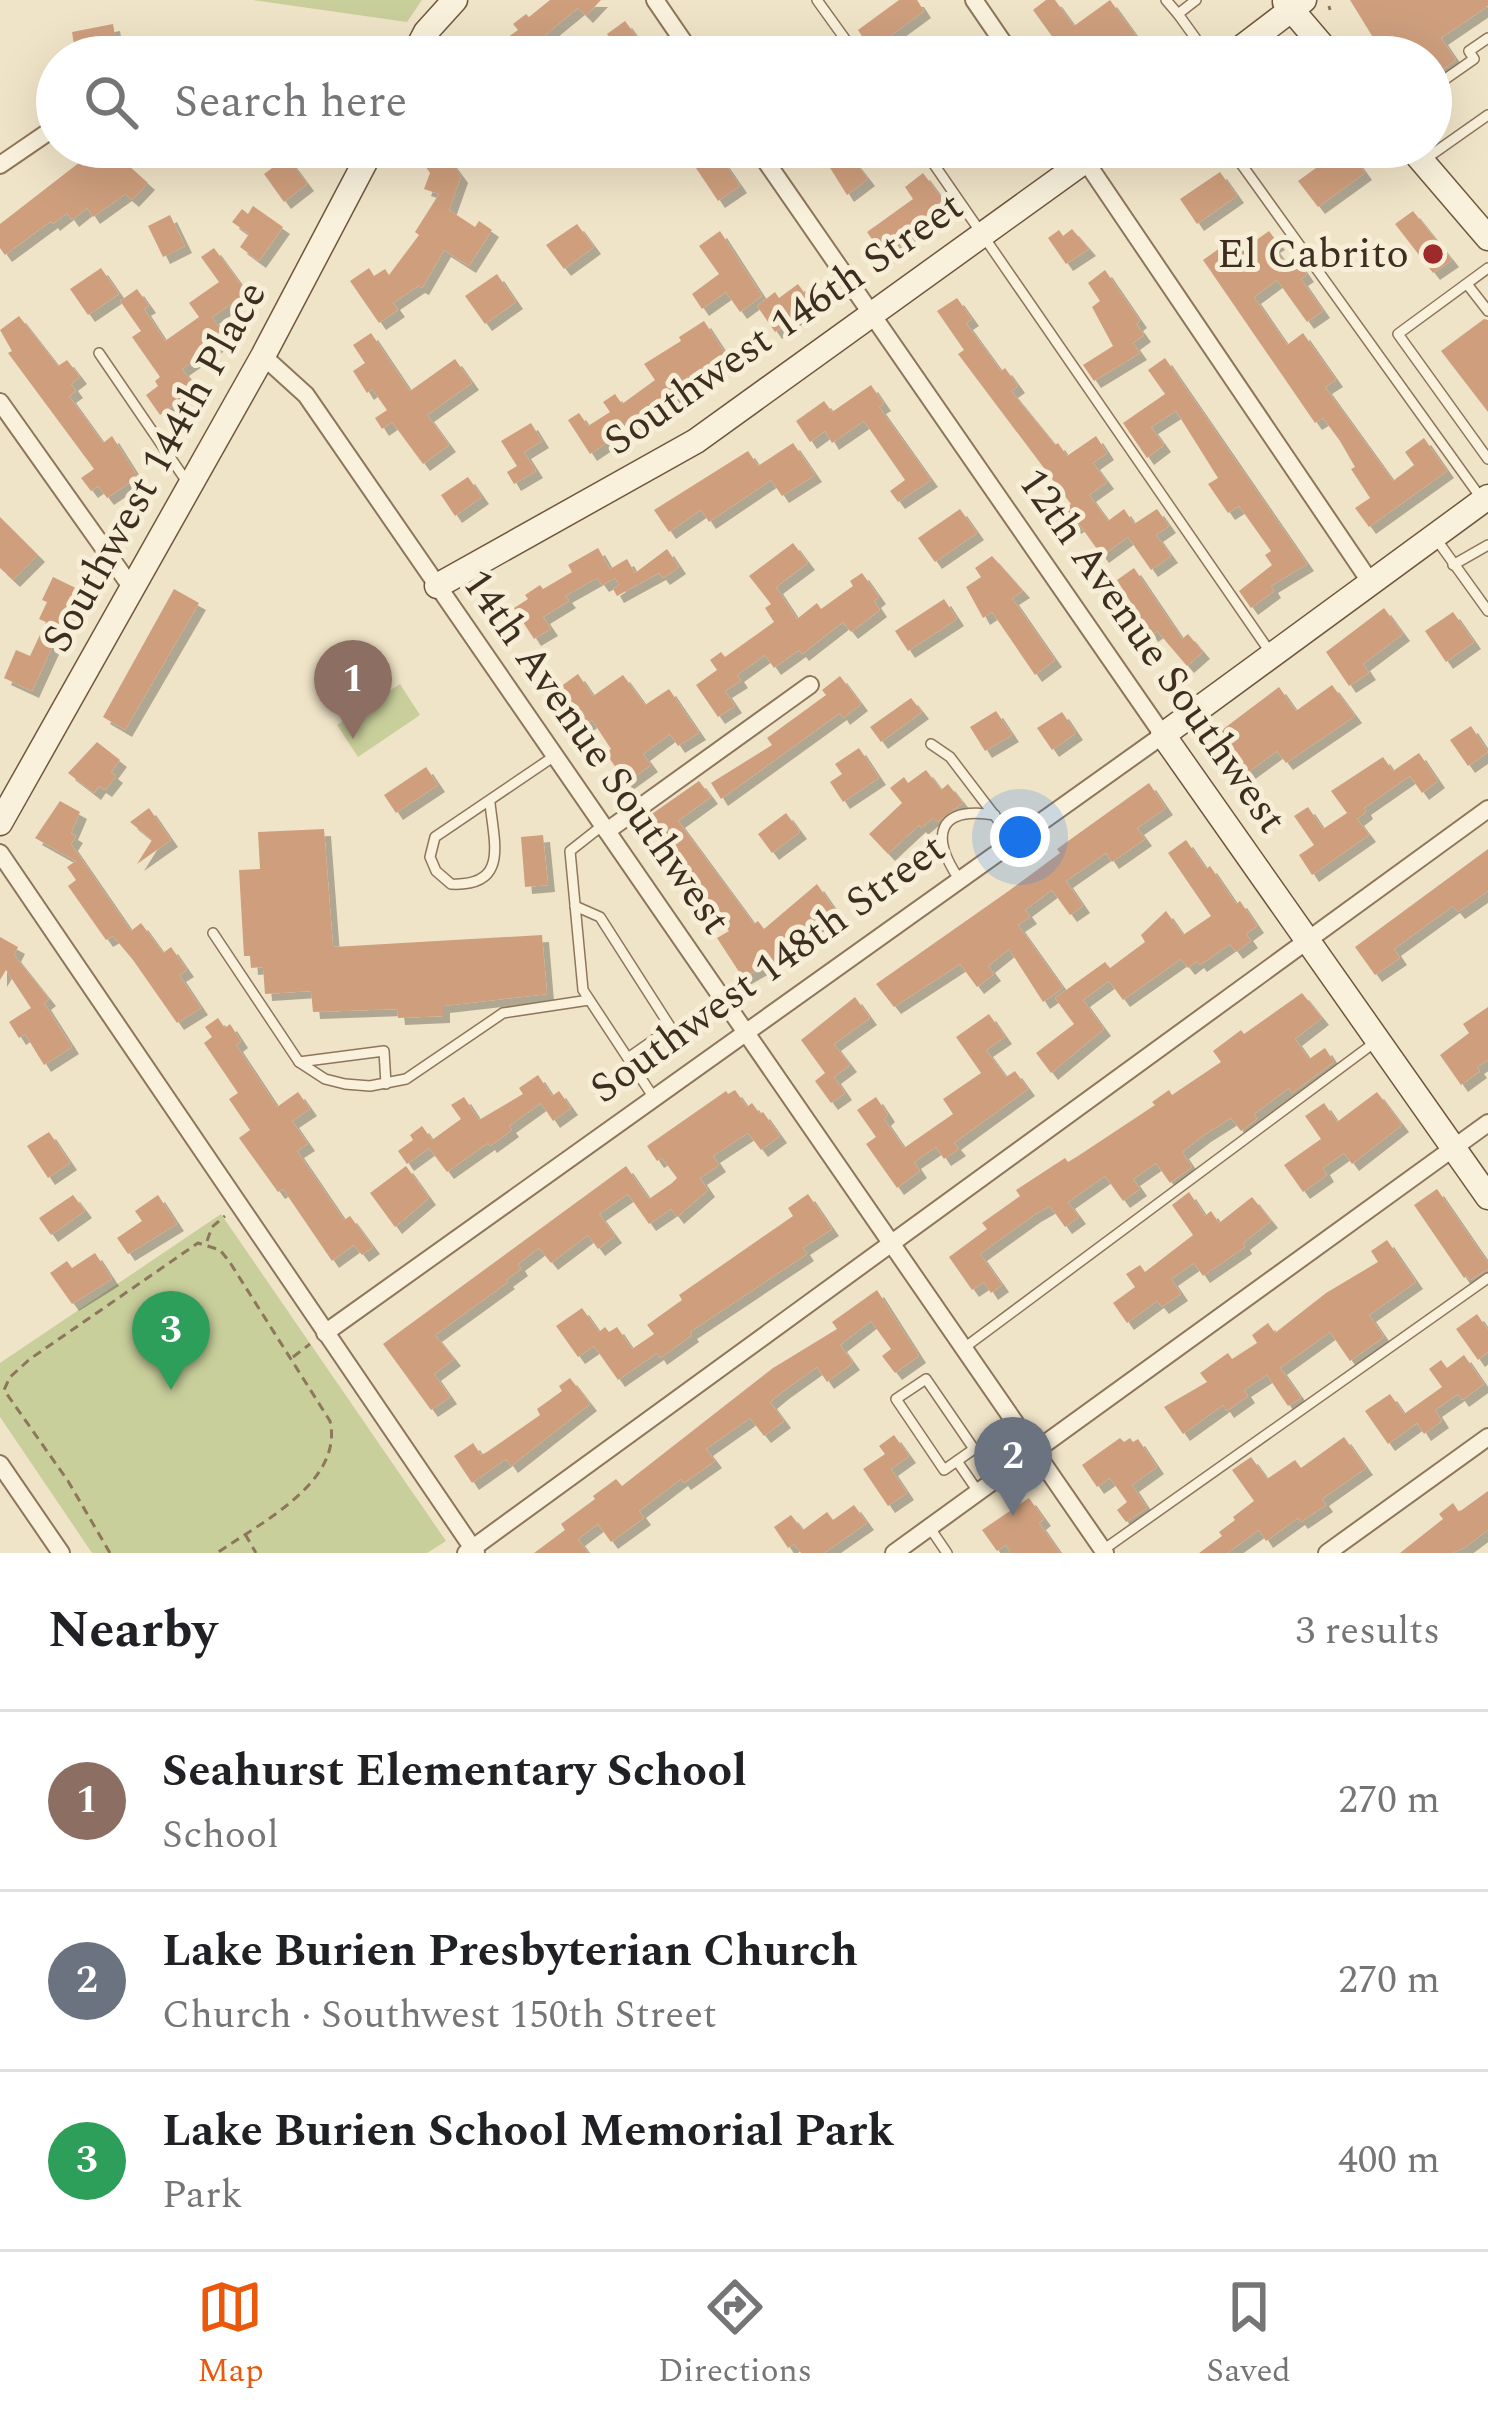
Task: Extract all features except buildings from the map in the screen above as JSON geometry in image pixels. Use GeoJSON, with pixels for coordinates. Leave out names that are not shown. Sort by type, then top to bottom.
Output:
{"type":"FeatureCollection","features":[{"type":"Feature","properties":{"kind":"street"},"geometry":{"type":"LineString","coordinates":[[424,36],[454,0]]}},
{"type":"Feature","properties":{"kind":"street"},"geometry":{"type":"LineString","coordinates":[[655,0],[680,36]]}},
{"type":"Feature","properties":{"kind":"street"},"geometry":{"type":"LineString","coordinates":[[974,0],[999,36]]}},
{"type":"Feature","properties":{"kind":"street"},"geometry":{"type":"LineString","coordinates":[[1261,36],[1308,5],[1323,36]]}},
{"type":"Feature","properties":{"kind":"street"},"geometry":{"type":"LineString","coordinates":[[0,165],[36,140]]}},
{"type":"Feature","properties":{"kind":"street","name":"Southwest 144th Place"},"geometry":{"type":"LineString","coordinates":[[0,823],[263,356],[362,168]]}},
{"type":"Feature","properties":{"kind":"street","name":"12th Avenue Southwest"},"geometry":{"type":"LineString","coordinates":[[771,168],[1488,1197]]}},
{"type":"Feature","properties":{"kind":"street","name":"Southwest 146th Street"},"geometry":{"type":"LineString","coordinates":[[437,586],[696,441],[1068,168]]}},
{"type":"Feature","properties":{"kind":"street"},"geometry":{"type":"LineString","coordinates":[[1099,168],[1371,583]]}},
{"type":"Feature","properties":{"kind":"street"},"geometry":{"type":"LineString","coordinates":[[1428,168],[1488,238]]}},
{"type":"Feature","properties":{"kind":"street","name":"14th Avenue Southwest"},"geometry":{"type":"LineString","coordinates":[[263,356],[306,395],[1104,1552]]}},
{"type":"Feature","properties":{"kind":"street"},"geometry":{"type":"LineString","coordinates":[[0,403],[132,588]]}},
{"type":"Feature","properties":{"kind":"street","name":"Southwest 148th Street"},"geometry":{"type":"LineString","coordinates":[[325,1333],[1163,735],[1485,498]]}},
{"type":"Feature","properties":{"kind":"street"},"geometry":{"type":"LineString","coordinates":[[604,828],[810,685]]}},
{"type":"Feature","properties":{"kind":"street"},"geometry":{"type":"LineString","coordinates":[[0,853],[472,1551],[1488,809]]}},
{"type":"Feature","properties":{"kind":"street"},"geometry":{"type":"LineString","coordinates":[[894,1553],[1488,1123]]}},
{"type":"Feature","properties":{"kind":"street"},"geometry":{"type":"LineString","coordinates":[[1327,1553],[1488,1437]]}},
{"type":"Feature","properties":{"kind":"street"},"geometry":{"type":"LineString","coordinates":[[0,1464],[61,1553]]}},
{"type":"Feature","properties":{"kind":"lane"},"geometry":{"type":"LineString","coordinates":[[817,0],[843,36]]}},
{"type":"Feature","properties":{"kind":"lane"},"geometry":{"type":"LineString","coordinates":[[1166,0],[1194,36]]}},
{"type":"Feature","properties":{"kind":"lane"},"geometry":{"type":"LineString","coordinates":[[1178,14],[1196,0]]}},
{"type":"Feature","properties":{"kind":"lane"},"geometry":{"type":"LineString","coordinates":[[1452,74],[1474,58],[1469,51],[1488,38]]}},
{"type":"Feature","properties":{"kind":"lane"},"geometry":{"type":"LineString","coordinates":[[1452,134],[1488,115]]}},
{"type":"Feature","properties":{"kind":"lane"},"geometry":{"type":"LineString","coordinates":[[937,168],[1272,656]]}},
{"type":"Feature","properties":{"kind":"lane"},"geometry":{"type":"LineString","coordinates":[[1244,168],[1485,498]]}},
{"type":"Feature","properties":{"kind":"lane"},"geometry":{"type":"LineString","coordinates":[[1488,268],[1398,334],[1488,459]]}},
{"type":"Feature","properties":{"kind":"lane"},"geometry":{"type":"LineString","coordinates":[[1467,284],[1488,310]]}},
{"type":"Feature","properties":{"kind":"lane"},"geometry":{"type":"LineString","coordinates":[[100,352],[190,487]]}},
{"type":"Feature","properties":{"kind":"lane"},"geometry":{"type":"LineString","coordinates":[[1475,441],[1488,431]]}},
{"type":"Feature","properties":{"kind":"lane"},"geometry":{"type":"LineString","coordinates":[[1435,536],[1488,611]]}},
{"type":"Feature","properties":{"kind":"lane"},"geometry":{"type":"LineString","coordinates":[[1454,565],[1488,545]]}},
{"type":"Feature","properties":{"kind":"lane"},"geometry":{"type":"LineString","coordinates":[[931,744],[950,757],[1014,841]]}},
{"type":"Feature","properties":{"kind":"lane"},"geometry":{"type":"LineString","coordinates":[[490,803],[492,870],[484,880],[451,884],[436,871],[430,857],[435,836],[556,755]]}},
{"type":"Feature","properties":{"kind":"lane"},"geometry":{"type":"LineString","coordinates":[[960,880],[944,856],[940,833],[958,814],[994,814]]}},
{"type":"Feature","properties":{"kind":"lane"},"geometry":{"type":"LineString","coordinates":[[604,828],[570,851],[583,990],[654,1098]]}},
{"type":"Feature","properties":{"kind":"lane"},"geometry":{"type":"LineString","coordinates":[[575,906],[600,917],[671,1028],[628,1058]]}},
{"type":"Feature","properties":{"kind":"lane"},"geometry":{"type":"LineString","coordinates":[[213,933],[298,1061],[325,1079],[345,1084],[406,1079],[503,1013],[590,1000]]}},
{"type":"Feature","properties":{"kind":"lane"},"geometry":{"type":"LineString","coordinates":[[964,1348],[1377,1041]]}},
{"type":"Feature","properties":{"kind":"lane"},"geometry":{"type":"LineString","coordinates":[[298,1061],[384,1051],[386,1084]]}},
{"type":"Feature","properties":{"kind":"lane"},"geometry":{"type":"LineString","coordinates":[[1104,1552],[1488,1278]]}},
{"type":"Feature","properties":{"kind":"lane"},"geometry":{"type":"LineString","coordinates":[[926,1379],[974,1449],[957,1461],[944,1470],[896,1400],[926,1379]]}},
{"type":"Feature","properties":{"kind":"lane"},"geometry":{"type":"LineString","coordinates":[[957,1461],[979,1492]]}},
{"type":"Feature","properties":{"kind":"lane"},"geometry":{"type":"LineString","coordinates":[[930,1528],[947,1553]]}},
{"type":"Feature","properties":{"kind":"path"},"geometry":{"type":"LineString","coordinates":[[110,1553],[68,1480],[2,1391],[30,1359],[178,1253],[206,1243],[216,1222],[239,1206]]}},
{"type":"Feature","properties":{"kind":"path"},"geometry":{"type":"LineString","coordinates":[[206,1243],[230,1261],[330,1420],[334,1438],[314,1483],[217,1553]]}},
{"type":"Feature","properties":{"kind":"path"},"geometry":{"type":"LineString","coordinates":[[292,1358],[325,1333]]}},
{"type":"Feature","properties":{"kind":"path"},"geometry":{"type":"LineString","coordinates":[[244,1533],[256,1553]]}},
{"type":"Feature","properties":{"kind":"path"},"geometry":{"type":"LineString","coordinates":[[228,1553],[230,1544]]}},
{"type":"Feature","properties":{"kind":"green space"},"geometry":{"type":"Polygon","coordinates":[[[253,0],[422,0],[407,22],[253,0]]]}},
{"type":"Feature","properties":{"kind":"green space"},"geometry":{"type":"Polygon","coordinates":[[[400,684],[420,715],[358,757],[337,725],[400,684]]]}},
{"type":"Feature","properties":{"kind":"green space"},"geometry":{"type":"Polygon","coordinates":[[[221,1214],[446,1541],[427,1553],[92,1553],[0,1417],[0,1363],[221,1214]]]}},
{"type":"Feature","properties":{"kind":"place","name":"El Cabrito"},"geometry":{"type":"Point","coordinates":[1433,254]}},
{"type":"Feature","properties":{"kind":"place","name":"Seahurst Elementary School"},"geometry":{"type":"Point","coordinates":[353,739]}},
{"type":"Feature","properties":{"kind":"place","name":"Lake Burien School Memorial Park"},"geometry":{"type":"Point","coordinates":[171,1390]}},
{"type":"Feature","properties":{"kind":"place","name":"Lake Burien Presbyterian Church"},"geometry":{"type":"Point","coordinates":[1013,1516]}}]}
